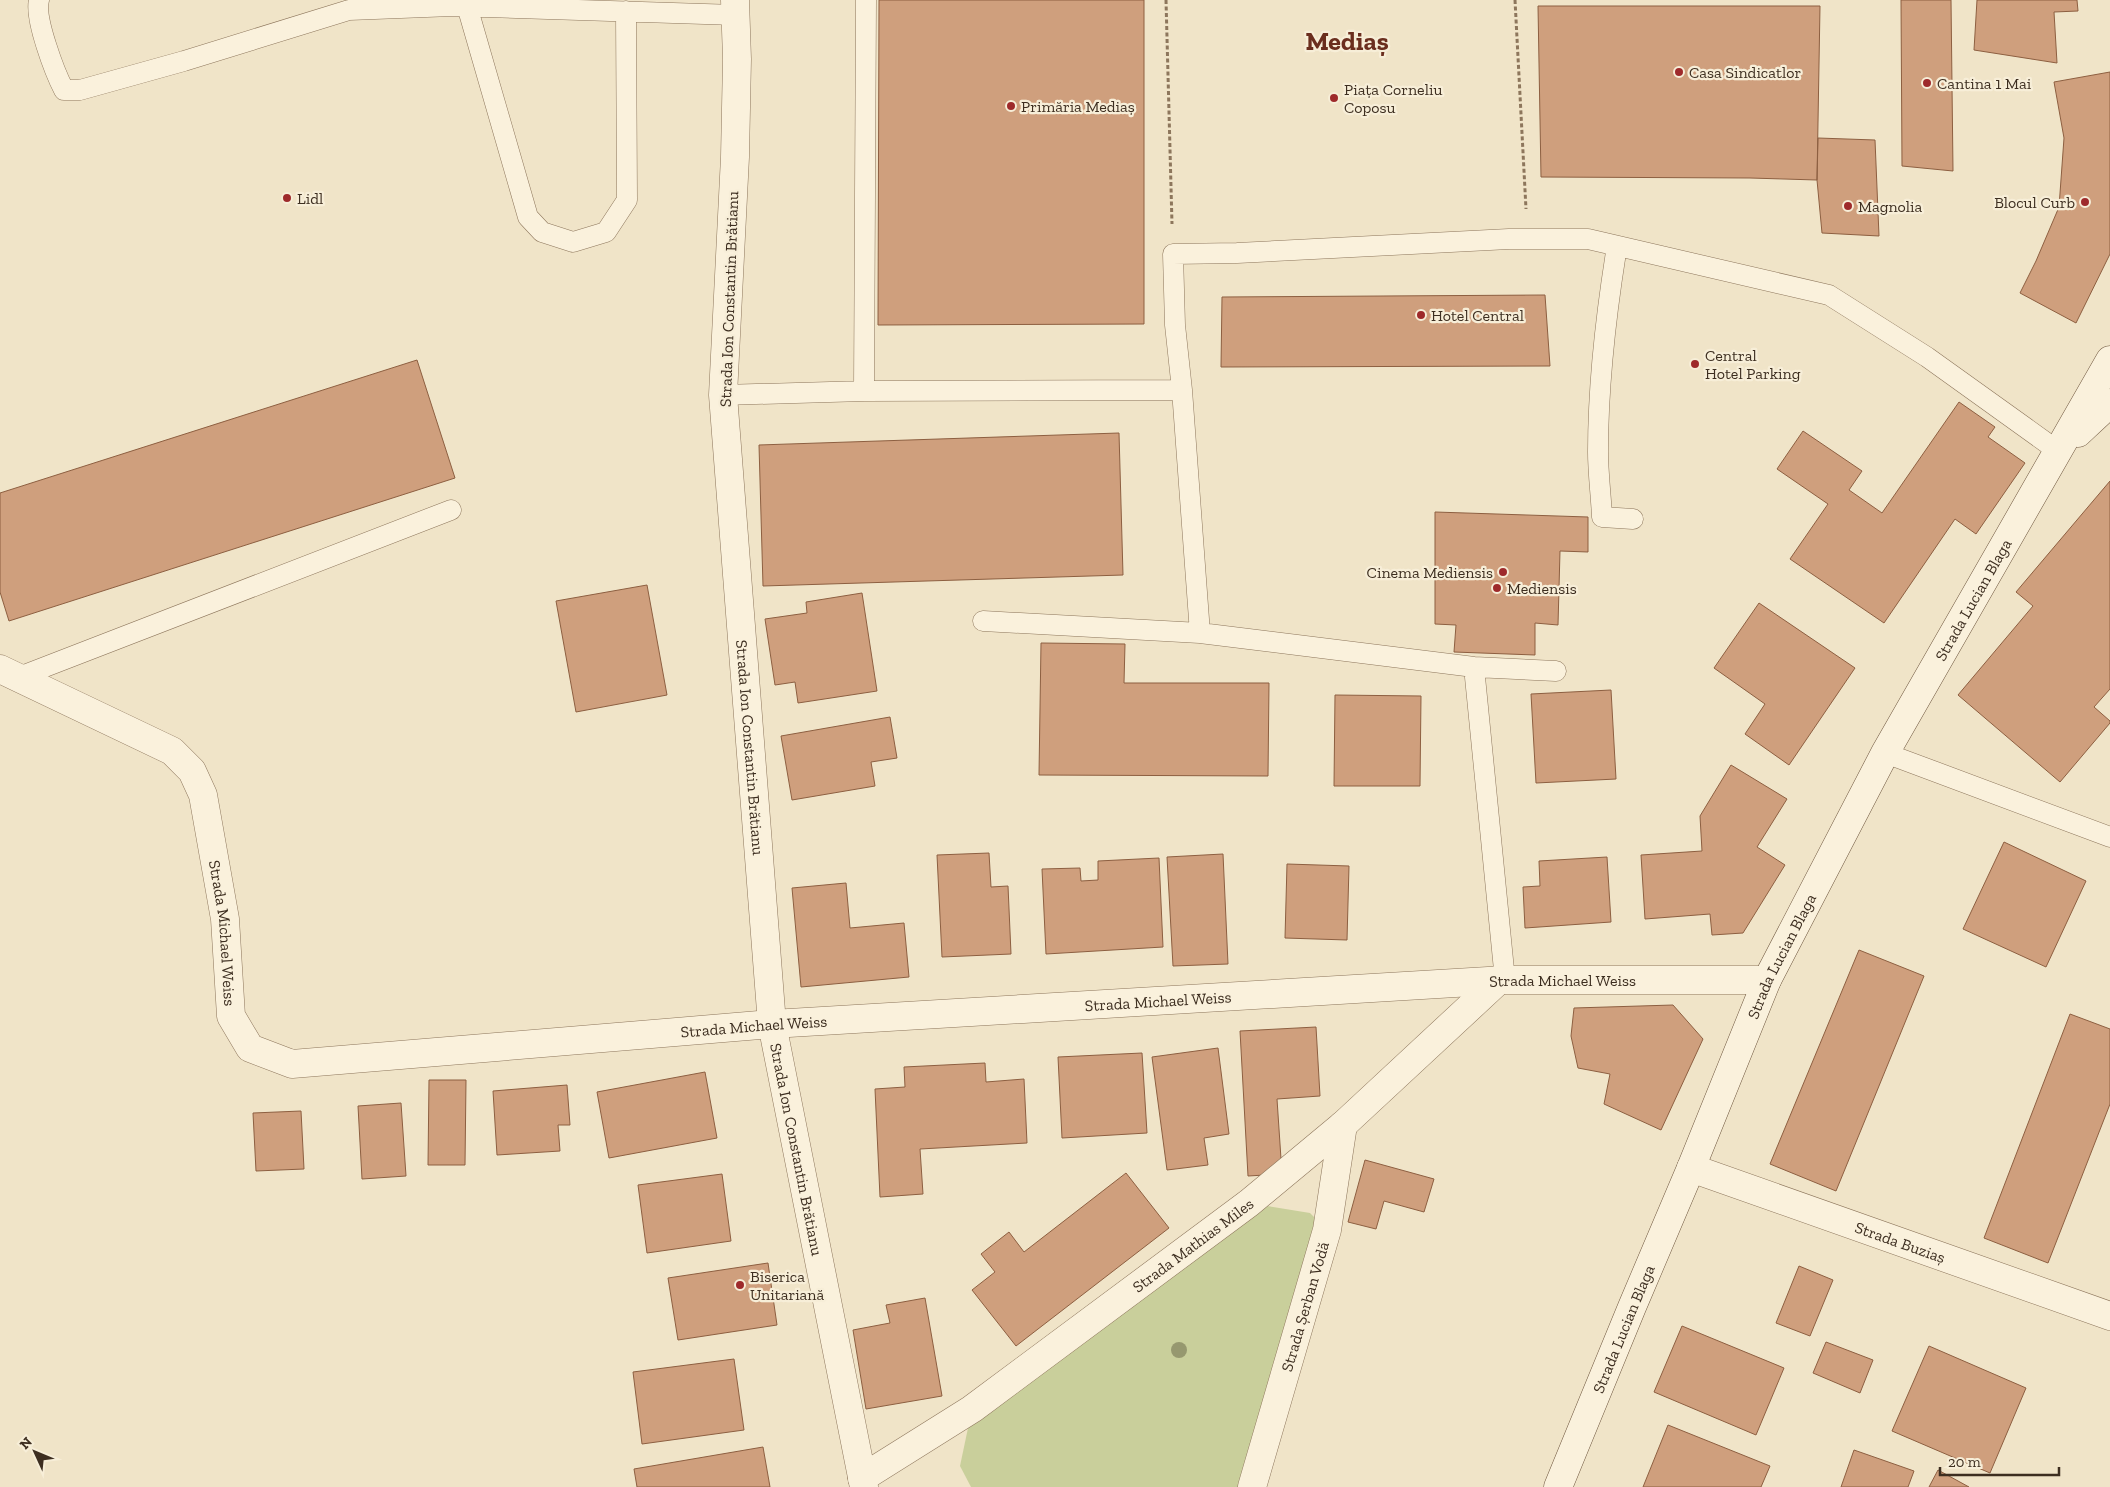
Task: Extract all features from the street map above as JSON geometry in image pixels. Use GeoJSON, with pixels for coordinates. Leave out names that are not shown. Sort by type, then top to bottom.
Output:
{"type":"FeatureCollection","features":[{"type":"Feature","properties":{"kind":"street","name":"Strada Ion Constantin Brătianu"},"geometry":{"type":"LineString","coordinates":[[735,8],[737,59],[735,157],[723,395],[772,1024],[863,1482]]}},
{"type":"Feature","properties":{"kind":"street","name":"Strada Lucian Blaga"},"geometry":{"type":"LineString","coordinates":[[1558,1487],[1632,1306],[1692,1168],[1767,980],[1885,753],[2110,360]]}},
{"type":"Feature","properties":{"kind":"street","name":"Strada Lucian Blaga"},"geometry":{"type":"LineString","coordinates":[[2058,451],[2110,402]]}},
{"type":"Feature","properties":{"kind":"street","name":"Strada Michael Weiss"},"geometry":{"type":"LineString","coordinates":[[10,673],[172,751],[192,771],[203,795],[225,918],[231,1016],[250,1048],[292,1064],[772,1024],[1501,981],[1767,980]]}},
{"type":"Feature","properties":{"kind":"street","name":"Strada Mathias Miles"},"geometry":{"type":"LineString","coordinates":[[863,1482],[972,1409],[1249,1203],[1343,1125],[1501,981]]}},
{"type":"Feature","properties":{"kind":"street","name":"Strada Șerban Vodă"},"geometry":{"type":"LineString","coordinates":[[1252,1487],[1327,1230],[1343,1125]]}},
{"type":"Feature","properties":{"kind":"street","name":"Strada Buziaș"},"geometry":{"type":"LineString","coordinates":[[1692,1168],[2110,1316]]}},
{"type":"Feature","properties":{"kind":"lane"},"geometry":{"type":"LineString","coordinates":[[39,0],[40,22],[56,74],[64,90],[80,90],[128,77],[349,10],[554,5],[626,11],[735,8]]}},
{"type":"Feature","properties":{"kind":"lane"},"geometry":{"type":"LineString","coordinates":[[864,391],[866,0]]}},
{"type":"Feature","properties":{"kind":"lane"},"geometry":{"type":"LineString","coordinates":[[467,6],[528,217],[542,232],[572,242],[606,232],[627,200],[626,11]]}},
{"type":"Feature","properties":{"kind":"lane"},"geometry":{"type":"LineString","coordinates":[[1200,633],[1182,390],[1175,325],[1173,254],[1588,238],[1829,295],[1927,357],[2058,451]]}},
{"type":"Feature","properties":{"kind":"lane"},"geometry":{"type":"LineString","coordinates":[[1617,246],[1600,384],[1598,453],[1602,517],[1633,519]]}},
{"type":"Feature","properties":{"kind":"lane"},"geometry":{"type":"LineString","coordinates":[[723,395],[864,391],[1182,390]]}},
{"type":"Feature","properties":{"kind":"lane"},"geometry":{"type":"LineString","coordinates":[[10,673],[451,510]]}},
{"type":"Feature","properties":{"kind":"lane"},"geometry":{"type":"LineString","coordinates":[[983,621],[1200,633],[1474,667],[1556,671]]}},
{"type":"Feature","properties":{"kind":"lane"},"geometry":{"type":"LineString","coordinates":[[1474,667],[1501,981]]}},
{"type":"Feature","properties":{"kind":"lane"},"geometry":{"type":"LineString","coordinates":[[1885,753],[2110,837]]}},
{"type":"Feature","properties":{"kind":"path"},"geometry":{"type":"LineString","coordinates":[[1166,0],[1173,254]]}},
{"type":"Feature","properties":{"kind":"path"},"geometry":{"type":"LineString","coordinates":[[1515,0],[1528,240]]}},
{"type":"Feature","properties":{"kind":"green space"},"geometry":{"type":"Polygon","coordinates":[[[1249,1203],[1310,1213],[1327,1230],[1252,1487],[971,1487],[960,1466],[972,1409],[1249,1203]]]}},
{"type":"Feature","properties":{"kind":"building","name":"Primăria Mediaș"},"geometry":{"type":"Polygon","coordinates":[[[879,0],[1144,0],[1144,324],[878,325],[879,0]]]}},
{"type":"Feature","properties":{"kind":"building","name":"Cantina 1 Mai"},"geometry":{"type":"Polygon","coordinates":[[[1901,0],[1951,0],[1953,171],[1902,166],[1901,0]]]}},
{"type":"Feature","properties":{"kind":"building"},"geometry":{"type":"Polygon","coordinates":[[[1977,0],[2077,0],[2078,11],[2054,12],[2057,63],[1974,50],[1977,0]]]}},
{"type":"Feature","properties":{"kind":"building","name":"Casa Sindicatlor"},"geometry":{"type":"Polygon","coordinates":[[[1538,6],[1820,6],[1817,180],[1541,177],[1538,6]]]}},
{"type":"Feature","properties":{"kind":"building","name":"Blocul Curb"},"geometry":{"type":"Polygon","coordinates":[[[2110,72],[2110,254],[2076,323],[2020,293],[2059,207],[2064,138],[2054,82],[2110,72]]]}},
{"type":"Feature","properties":{"kind":"building","name":"Magnolia"},"geometry":{"type":"Polygon","coordinates":[[[1818,138],[1875,140],[1879,236],[1822,233],[1817,180],[1818,138]]]}},
{"type":"Feature","properties":{"kind":"building"},"geometry":{"type":"Polygon","coordinates":[[[1545,295],[1550,366],[1221,367],[1222,297],[1545,295]]]}},
{"type":"Feature","properties":{"kind":"building"},"geometry":{"type":"Polygon","coordinates":[[[417,360],[455,478],[9,621],[0,592],[0,493],[417,360]]]}},
{"type":"Feature","properties":{"kind":"building"},"geometry":{"type":"Polygon","coordinates":[[[1959,402],[1995,427],[1988,437],[2025,463],[1976,534],[1955,519],[1884,623],[1790,559],[1828,504],[1777,469],[1803,431],[1862,471],[1849,490],[1882,513],[1959,402]]]}},
{"type":"Feature","properties":{"kind":"building"},"geometry":{"type":"Polygon","coordinates":[[[1119,433],[1123,575],[763,586],[759,445],[1119,433]]]}},
{"type":"Feature","properties":{"kind":"building"},"geometry":{"type":"Polygon","coordinates":[[[2110,481],[2110,689],[2094,707],[2110,723],[2060,782],[1958,695],[2033,606],[2016,592],[2110,481]]]}},
{"type":"Feature","properties":{"kind":"building","name":"Mediensis"},"geometry":{"type":"Polygon","coordinates":[[[1435,512],[1588,517],[1588,552],[1560,551],[1558,625],[1535,623],[1535,655],[1454,652],[1456,625],[1435,624],[1435,512]]]}},
{"type":"Feature","properties":{"kind":"building"},"geometry":{"type":"Polygon","coordinates":[[[647,585],[667,695],[576,712],[556,601],[647,585]]]}},
{"type":"Feature","properties":{"kind":"building"},"geometry":{"type":"Polygon","coordinates":[[[862,593],[877,691],[798,703],[795,682],[775,685],[765,619],[807,613],[806,602],[862,593]]]}},
{"type":"Feature","properties":{"kind":"building"},"geometry":{"type":"Polygon","coordinates":[[[1759,603],[1855,668],[1789,765],[1745,734],[1765,704],[1714,668],[1759,603]]]}},
{"type":"Feature","properties":{"kind":"building"},"geometry":{"type":"Polygon","coordinates":[[[1041,643],[1125,644],[1124,683],[1269,683],[1268,776],[1039,775],[1041,643]]]}},
{"type":"Feature","properties":{"kind":"building"},"geometry":{"type":"Polygon","coordinates":[[[1611,690],[1616,779],[1536,783],[1531,694],[1611,690]]]}},
{"type":"Feature","properties":{"kind":"building"},"geometry":{"type":"Polygon","coordinates":[[[1335,695],[1421,696],[1420,786],[1334,786],[1335,695]]]}},
{"type":"Feature","properties":{"kind":"building"},"geometry":{"type":"Polygon","coordinates":[[[890,717],[897,758],[871,762],[875,786],[792,800],[781,736],[890,717]]]}},
{"type":"Feature","properties":{"kind":"building"},"geometry":{"type":"Polygon","coordinates":[[[1731,765],[1787,799],[1757,847],[1785,865],[1743,933],[1712,935],[1710,914],[1645,919],[1641,855],[1702,851],[1700,816],[1731,765]]]}},
{"type":"Feature","properties":{"kind":"building"},"geometry":{"type":"Polygon","coordinates":[[[2004,842],[2086,881],[2046,967],[1963,929],[2004,842]]]}},
{"type":"Feature","properties":{"kind":"building"},"geometry":{"type":"Polygon","coordinates":[[[989,853],[991,887],[1008,886],[1011,954],[942,957],[937,855],[989,853]]]}},
{"type":"Feature","properties":{"kind":"building"},"geometry":{"type":"Polygon","coordinates":[[[1223,854],[1228,964],[1173,966],[1167,857],[1223,854]]]}},
{"type":"Feature","properties":{"kind":"building"},"geometry":{"type":"Polygon","coordinates":[[[1607,857],[1611,922],[1525,928],[1523,887],[1540,886],[1539,861],[1607,857]]]}},
{"type":"Feature","properties":{"kind":"building"},"geometry":{"type":"Polygon","coordinates":[[[1159,858],[1163,947],[1046,954],[1042,869],[1080,868],[1081,881],[1098,880],[1098,861],[1159,858]]]}},
{"type":"Feature","properties":{"kind":"building"},"geometry":{"type":"Polygon","coordinates":[[[1287,864],[1349,866],[1347,940],[1285,938],[1287,864]]]}},
{"type":"Feature","properties":{"kind":"building"},"geometry":{"type":"Polygon","coordinates":[[[846,883],[850,928],[904,923],[909,977],[801,987],[792,888],[846,883]]]}},
{"type":"Feature","properties":{"kind":"building"},"geometry":{"type":"Polygon","coordinates":[[[1859,950],[1924,976],[1836,1191],[1770,1164],[1859,950]]]}},
{"type":"Feature","properties":{"kind":"building"},"geometry":{"type":"Polygon","coordinates":[[[1673,1005],[1703,1039],[1661,1130],[1604,1104],[1610,1074],[1578,1068],[1571,1036],[1574,1008],[1673,1005]]]}},
{"type":"Feature","properties":{"kind":"building"},"geometry":{"type":"Polygon","coordinates":[[[2070,1014],[2110,1029],[2110,1104],[2048,1263],[1984,1238],[2070,1014]]]}},
{"type":"Feature","properties":{"kind":"building"},"geometry":{"type":"Polygon","coordinates":[[[1316,1027],[1320,1096],[1277,1099],[1282,1174],[1248,1176],[1240,1031],[1316,1027]]]}},
{"type":"Feature","properties":{"kind":"building"},"geometry":{"type":"Polygon","coordinates":[[[1218,1048],[1229,1134],[1204,1138],[1208,1165],[1167,1170],[1152,1057],[1218,1048]]]}},
{"type":"Feature","properties":{"kind":"building"},"geometry":{"type":"Polygon","coordinates":[[[1142,1053],[1147,1133],[1062,1138],[1058,1057],[1142,1053]]]}},
{"type":"Feature","properties":{"kind":"building"},"geometry":{"type":"Polygon","coordinates":[[[985,1063],[986,1082],[1024,1079],[1027,1143],[920,1149],[923,1194],[880,1197],[875,1089],[905,1087],[904,1067],[985,1063]]]}},
{"type":"Feature","properties":{"kind":"building"},"geometry":{"type":"Polygon","coordinates":[[[705,1072],[717,1138],[609,1158],[597,1092],[705,1072]]]}},
{"type":"Feature","properties":{"kind":"building"},"geometry":{"type":"Polygon","coordinates":[[[429,1080],[466,1080],[465,1165],[428,1165],[429,1080]]]}},
{"type":"Feature","properties":{"kind":"building"},"geometry":{"type":"Polygon","coordinates":[[[567,1085],[570,1125],[558,1125],[560,1151],[497,1155],[493,1091],[567,1085]]]}},
{"type":"Feature","properties":{"kind":"building"},"geometry":{"type":"Polygon","coordinates":[[[401,1103],[406,1176],[362,1179],[358,1106],[401,1103]]]}},
{"type":"Feature","properties":{"kind":"building"},"geometry":{"type":"Polygon","coordinates":[[[301,1111],[304,1169],[256,1171],[253,1113],[301,1111]]]}},
{"type":"Feature","properties":{"kind":"building"},"geometry":{"type":"Polygon","coordinates":[[[1365,1160],[1434,1179],[1424,1212],[1384,1201],[1376,1229],[1348,1222],[1365,1160]]]}},
{"type":"Feature","properties":{"kind":"building"},"geometry":{"type":"Polygon","coordinates":[[[1126,1173],[1169,1228],[1016,1346],[972,1290],[995,1272],[981,1254],[1009,1232],[1024,1252],[1126,1173]]]}},
{"type":"Feature","properties":{"kind":"building"},"geometry":{"type":"Polygon","coordinates":[[[722,1174],[731,1241],[647,1253],[638,1185],[722,1174]]]}},
{"type":"Feature","properties":{"kind":"building"},"geometry":{"type":"Polygon","coordinates":[[[768,1263],[777,1325],[678,1340],[668,1278],[768,1263]]]}},
{"type":"Feature","properties":{"kind":"building"},"geometry":{"type":"Polygon","coordinates":[[[1799,1266],[1833,1280],[1810,1336],[1776,1323],[1799,1266]]]}},
{"type":"Feature","properties":{"kind":"building"},"geometry":{"type":"Polygon","coordinates":[[[925,1298],[942,1396],[866,1409],[853,1330],[890,1323],[886,1305],[925,1298]]]}},
{"type":"Feature","properties":{"kind":"building"},"geometry":{"type":"Polygon","coordinates":[[[1682,1326],[1784,1368],[1756,1435],[1654,1392],[1682,1326]]]}},
{"type":"Feature","properties":{"kind":"building"},"geometry":{"type":"Polygon","coordinates":[[[1826,1342],[1873,1360],[1860,1393],[1813,1373],[1826,1342]]]}},
{"type":"Feature","properties":{"kind":"building"},"geometry":{"type":"Polygon","coordinates":[[[1929,1346],[2026,1388],[1990,1473],[1892,1431],[1929,1346]]]}},
{"type":"Feature","properties":{"kind":"building"},"geometry":{"type":"Polygon","coordinates":[[[734,1359],[744,1430],[642,1444],[633,1372],[734,1359]]]}},
{"type":"Feature","properties":{"kind":"building"},"geometry":{"type":"Polygon","coordinates":[[[1668,1425],[1770,1466],[1761,1487],[1643,1487],[1668,1425]]]}},
{"type":"Feature","properties":{"kind":"building"},"geometry":{"type":"Polygon","coordinates":[[[763,1447],[770,1487],[637,1487],[634,1469],[763,1447]]]}},
{"type":"Feature","properties":{"kind":"building"},"geometry":{"type":"Polygon","coordinates":[[[1854,1450],[1914,1471],[1908,1487],[1841,1487],[1854,1450]]]}},
{"type":"Feature","properties":{"kind":"building"},"geometry":{"type":"Polygon","coordinates":[[[1938,1470],[1969,1487],[1929,1487],[1938,1470]]]}},
{"type":"Feature","properties":{"kind":"place","name":"Casa Sindicatlor"},"geometry":{"type":"Point","coordinates":[1679,72]}},
{"type":"Feature","properties":{"kind":"place","name":"Cantina 1 Mai"},"geometry":{"type":"Point","coordinates":[1927,83]}},
{"type":"Feature","properties":{"kind":"place","name":"Piața Corneliu Coposu"},"geometry":{"type":"Point","coordinates":[1334,98]}},
{"type":"Feature","properties":{"kind":"place","name":"Primăria Mediaș"},"geometry":{"type":"Point","coordinates":[1011,106]}},
{"type":"Feature","properties":{"kind":"place","name":"Lidl"},"geometry":{"type":"Point","coordinates":[287,198]}},
{"type":"Feature","properties":{"kind":"place","name":"Blocul Curb"},"geometry":{"type":"Point","coordinates":[2085,202]}},
{"type":"Feature","properties":{"kind":"place","name":"Magnolia"},"geometry":{"type":"Point","coordinates":[1848,206]}},
{"type":"Feature","properties":{"kind":"place","name":"Hotel Central"},"geometry":{"type":"Point","coordinates":[1421,315]}},
{"type":"Feature","properties":{"kind":"place","name":"Central Hotel Parking"},"geometry":{"type":"Point","coordinates":[1695,364]}},
{"type":"Feature","properties":{"kind":"place","name":"Cinema Mediensis"},"geometry":{"type":"Point","coordinates":[1503,572]}},
{"type":"Feature","properties":{"kind":"place","name":"Mediensis"},"geometry":{"type":"Point","coordinates":[1497,588]}},
{"type":"Feature","properties":{"kind":"place","name":"Biserica Unitariană"},"geometry":{"type":"Point","coordinates":[740,1285]}},
{"type":"Feature","properties":{"kind":"district","name":"Mediaș"},"geometry":{"type":"Point","coordinates":[1347,41]}}]}
